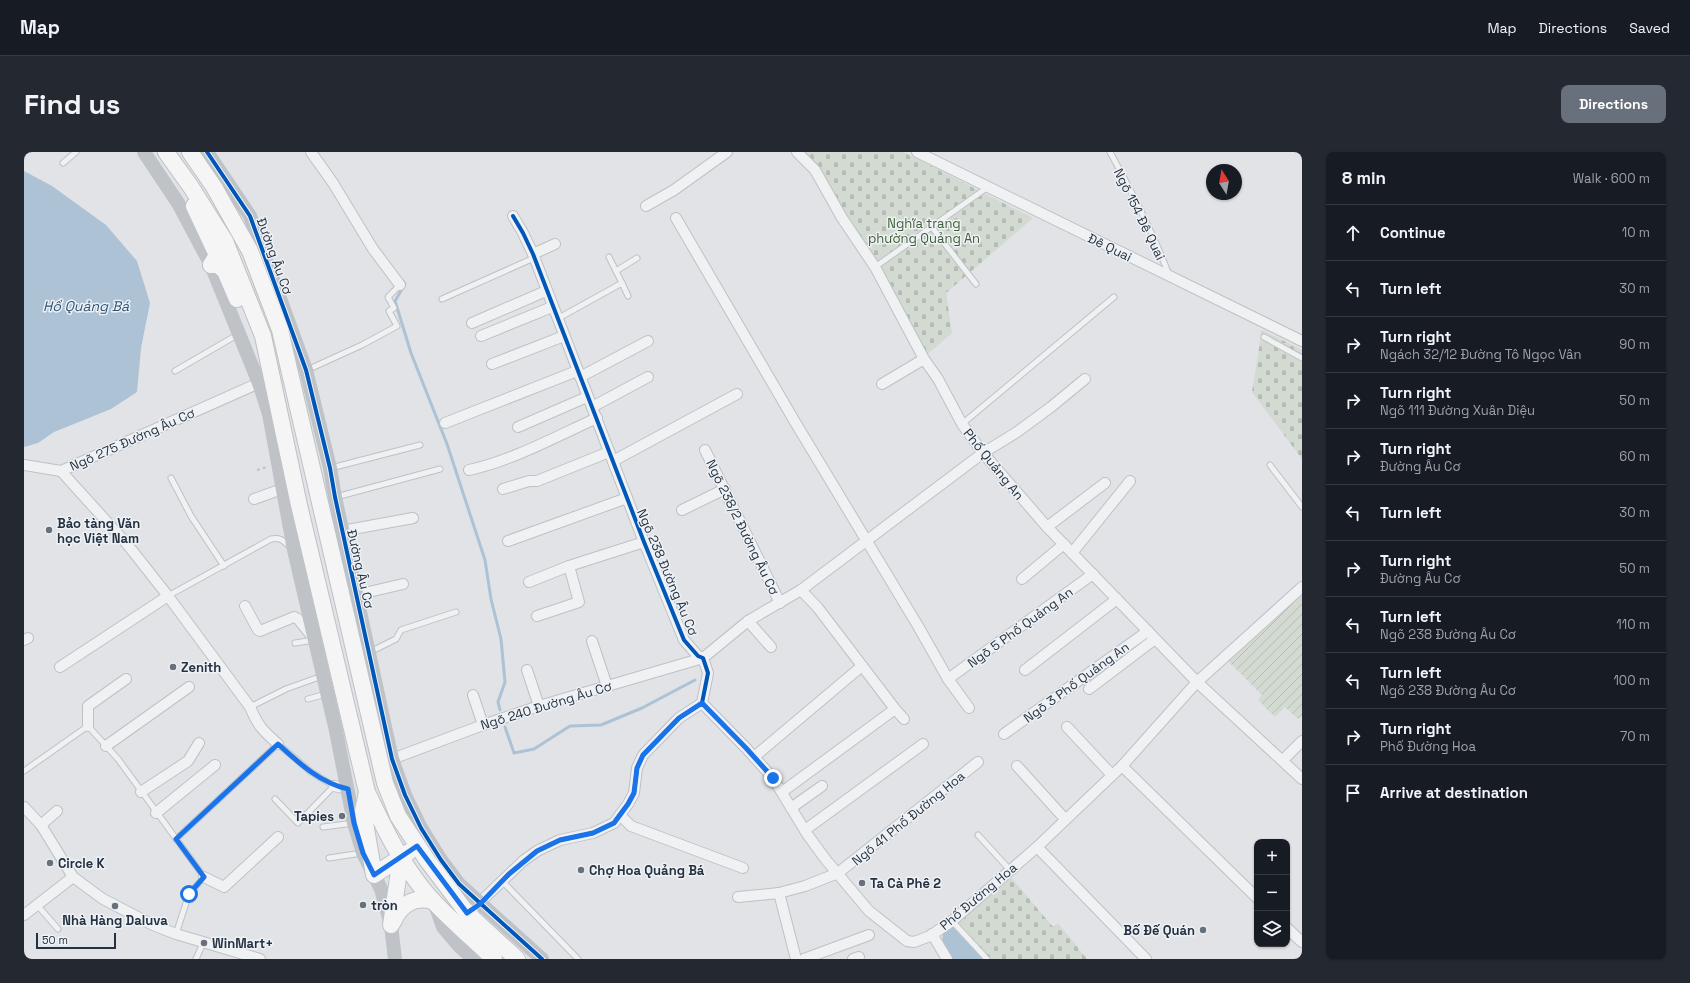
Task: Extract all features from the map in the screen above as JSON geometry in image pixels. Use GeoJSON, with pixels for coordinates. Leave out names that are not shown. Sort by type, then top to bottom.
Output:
{"type":"FeatureCollection","features":[{"type":"Feature","properties":{"kind":"main road"},"geometry":{"type":"LineString","coordinates":[[166,152],[226,241],[263,336],[299,505],[367,792],[381,822],[401,858],[433,901],[494,959]]}},
{"type":"Feature","properties":{"kind":"main road","name":"Đường Âu Cơ"},"geometry":{"type":"LineString","coordinates":[[190,152],[214,187],[240,230],[273,310],[327,499],[385,783],[398,816],[417,846],[474,908],[517,959]]}},
{"type":"Feature","properties":{"kind":"main road"},"geometry":{"type":"LineString","coordinates":[[191,187],[194,205],[206,233],[218,255],[211,265]]}},
{"type":"Feature","properties":{"kind":"main road"},"geometry":{"type":"LineString","coordinates":[[211,265],[218,265],[225,271],[246,319],[250,325],[263,336]]}},
{"type":"Feature","properties":{"kind":"main road"},"geometry":{"type":"LineString","coordinates":[[299,505],[327,499]]}},
{"type":"Feature","properties":{"kind":"main road"},"geometry":{"type":"LineString","coordinates":[[367,792],[363,811],[374,875],[417,846]]}},
{"type":"Feature","properties":{"kind":"main road"},"geometry":{"type":"LineString","coordinates":[[391,925],[401,858]]}},
{"type":"Feature","properties":{"kind":"main road"},"geometry":{"type":"LineString","coordinates":[[391,925],[404,905],[419,899],[433,901]]}},
{"type":"Feature","properties":{"kind":"street"},"geometry":{"type":"LineString","coordinates":[[144,152],[178,203],[211,265],[240,333],[269,414],[294,550],[348,789],[354,823],[363,853],[381,889],[391,925],[395,959]]}},
{"type":"Feature","properties":{"kind":"street","name":"Đường Âu Cơ"},"geometry":{"type":"LineString","coordinates":[[207,152],[250,216],[306,370],[330,468],[327,499],[342,531],[392,759],[405,795],[421,828],[474,908],[542,959]]}},
{"type":"Feature","properties":{"kind":"street"},"geometry":{"type":"LineString","coordinates":[[311,152],[333,183],[373,249],[400,285]]}},
{"type":"Feature","properties":{"kind":"street"},"geometry":{"type":"LineString","coordinates":[[646,206],[674,190],[727,152]]}},
{"type":"Feature","properties":{"kind":"street","name":"Phố Quảng An"},"geometry":{"type":"LineString","coordinates":[[797,152],[815,170],[842,218],[875,268],[924,359],[938,379],[962,424],[983,453],[1047,527],[1155,639],[1198,682],[1302,779]]}},
{"type":"Feature","properties":{"kind":"street","name":"Đê Quai"},"geometry":{"type":"LineString","coordinates":[[917,152],[1302,341]]}},
{"type":"Feature","properties":{"kind":"street","name":"Ngõ 238 Đường Âu Cơ"},"geometry":{"type":"LineString","coordinates":[[513,216],[534,256],[578,374],[597,418],[644,542],[684,640],[698,656],[703,658]]}},
{"type":"Feature","properties":{"kind":"street"},"geometry":{"type":"LineString","coordinates":[[676,218],[866,542],[918,626],[948,679],[969,708]]}},
{"type":"Feature","properties":{"kind":"street"},"geometry":{"type":"LineString","coordinates":[[534,256],[555,244]]}},
{"type":"Feature","properties":{"kind":"street"},"geometry":{"type":"LineString","coordinates":[[472,323],[546,291]]}},
{"type":"Feature","properties":{"kind":"street"},"geometry":{"type":"LineString","coordinates":[[481,336],[552,307]]}},
{"type":"Feature","properties":{"kind":"street"},"geometry":{"type":"LineString","coordinates":[[492,364],[564,336]]}},
{"type":"Feature","properties":{"kind":"street"},"geometry":{"type":"LineString","coordinates":[[445,423],[578,374],[648,341]]}},
{"type":"Feature","properties":{"kind":"street"},"geometry":{"type":"LineString","coordinates":[[882,384],[924,359]]}},
{"type":"Feature","properties":{"kind":"street"},"geometry":{"type":"LineString","coordinates":[[592,407],[648,377]]}},
{"type":"Feature","properties":{"kind":"street"},"geometry":{"type":"LineString","coordinates":[[474,908],[537,851],[560,840],[603,829],[614,823],[634,793],[637,768],[643,755],[679,718],[702,703],[708,673],[703,658],[748,621],[801,590],[983,453],[1017,432],[1085,379]]}},
{"type":"Feature","properties":{"kind":"street","name":"Ngõ 275 Đường Âu Cơ"},"geometry":{"type":"LineString","coordinates":[[259,383],[61,471],[127,544],[168,596],[250,707],[259,726],[278,744]]}},
{"type":"Feature","properties":{"kind":"street"},"geometry":{"type":"LineString","coordinates":[[503,489],[529,481],[537,481],[611,456],[737,394]]}},
{"type":"Feature","properties":{"kind":"street"},"geometry":{"type":"LineString","coordinates":[[518,427],[588,397]]}},
{"type":"Feature","properties":{"kind":"street"},"geometry":{"type":"LineString","coordinates":[[469,470],[495,463],[556,438],[597,418]]}},
{"type":"Feature","properties":{"kind":"street","name":"Ngõ 238/2 Đường Âu Cơ"},"geometry":{"type":"LineString","coordinates":[[705,450],[780,603]]}},
{"type":"Feature","properties":{"kind":"street"},"geometry":{"type":"LineString","coordinates":[[24,465],[61,471]]}},
{"type":"Feature","properties":{"kind":"street"},"geometry":{"type":"LineString","coordinates":[[1072,553],[1130,481]]}},
{"type":"Feature","properties":{"kind":"street"},"geometry":{"type":"LineString","coordinates":[[1047,527],[1105,483]]}},
{"type":"Feature","properties":{"kind":"street"},"geometry":{"type":"LineString","coordinates":[[254,499],[282,489]]}},
{"type":"Feature","properties":{"kind":"street"},"geometry":{"type":"LineString","coordinates":[[682,510],[725,489]]}},
{"type":"Feature","properties":{"kind":"street"},"geometry":{"type":"LineString","coordinates":[[508,542],[627,498]]}},
{"type":"Feature","properties":{"kind":"street"},"geometry":{"type":"LineString","coordinates":[[342,531],[413,518]]}},
{"type":"Feature","properties":{"kind":"street"},"geometry":{"type":"LineString","coordinates":[[529,582],[569,566],[644,542]]}},
{"type":"Feature","properties":{"kind":"street"},"geometry":{"type":"LineString","coordinates":[[1022,580],[1064,544]]}},
{"type":"Feature","properties":{"kind":"street"},"geometry":{"type":"LineString","coordinates":[[537,616],[579,602],[569,566]]}},
{"type":"Feature","properties":{"kind":"street","name":"Ngõ 5 Phố Quảng An"},"geometry":{"type":"LineString","coordinates":[[948,679],[1093,574]]}},
{"type":"Feature","properties":{"kind":"street"},"geometry":{"type":"LineString","coordinates":[[356,595],[403,584]]}},
{"type":"Feature","properties":{"kind":"street","name":"Phố Đường Hoa"},"geometry":{"type":"LineString","coordinates":[[702,703],[773,778],[805,830],[826,860],[869,911],[907,941],[914,942],[932,934],[952,921],[1037,847],[1122,766],[1198,682],[1302,587]]}},
{"type":"Feature","properties":{"kind":"street"},"geometry":{"type":"LineString","coordinates":[[801,590],[818,608],[852,654],[904,719]]}},
{"type":"Feature","properties":{"kind":"street"},"geometry":{"type":"LineString","coordinates":[[60,667],[168,596]]}},
{"type":"Feature","properties":{"kind":"street"},"geometry":{"type":"LineString","coordinates":[[1025,670],[1116,599]]}},
{"type":"Feature","properties":{"kind":"street"},"geometry":{"type":"LineString","coordinates":[[245,606],[260,632],[294,617],[298,619],[315,640]]}},
{"type":"Feature","properties":{"kind":"street"},"geometry":{"type":"LineString","coordinates":[[748,621],[771,648]]}},
{"type":"Feature","properties":{"kind":"street","name":"Ngõ 3 Phố Quảng An"},"geometry":{"type":"LineString","coordinates":[[1004,734],[1148,631]]}},
{"type":"Feature","properties":{"kind":"street"},"geometry":{"type":"LineString","coordinates":[[1089,689],[1155,639]]}},
{"type":"Feature","properties":{"kind":"street"},"geometry":{"type":"LineString","coordinates":[[592,641],[606,686]]}},
{"type":"Feature","properties":{"kind":"street","name":"Ngõ 240 Đường Âu Cơ"},"geometry":{"type":"LineString","coordinates":[[392,759],[539,706],[703,658]]}},
{"type":"Feature","properties":{"kind":"street"},"geometry":{"type":"LineString","coordinates":[[754,757],[862,666]]}},
{"type":"Feature","properties":{"kind":"street"},"geometry":{"type":"LineString","coordinates":[[527,670],[539,706]]}},
{"type":"Feature","properties":{"kind":"street"},"geometry":{"type":"LineString","coordinates":[[88,726],[88,706],[126,679]]}},
{"type":"Feature","properties":{"kind":"street"},"geometry":{"type":"LineString","coordinates":[[106,746],[189,687]]}},
{"type":"Feature","properties":{"kind":"street"},"geometry":{"type":"LineString","coordinates":[[473,695],[483,725]]}},
{"type":"Feature","properties":{"kind":"street"},"geometry":{"type":"LineString","coordinates":[[782,792],[895,709]]}},
{"type":"Feature","properties":{"kind":"street"},"geometry":{"type":"LineString","coordinates":[[1068,727],[1112,776]]}},
{"type":"Feature","properties":{"kind":"street"},"geometry":{"type":"LineString","coordinates":[[1283,760],[1302,741]]}},
{"type":"Feature","properties":{"kind":"street"},"geometry":{"type":"LineString","coordinates":[[141,792],[188,761],[199,743]]}},
{"type":"Feature","properties":{"kind":"street"},"geometry":{"type":"LineString","coordinates":[[805,830],[923,744]]}},
{"type":"Feature","properties":{"kind":"street","name":"Ngõ 41 Phố Đường Hoa"},"geometry":{"type":"LineString","coordinates":[[738,897],[779,893],[805,886],[838,873],[978,762]]}},
{"type":"Feature","properties":{"kind":"street"},"geometry":{"type":"LineString","coordinates":[[156,813],[215,765]]}},
{"type":"Feature","properties":{"kind":"street"},"geometry":{"type":"LineString","coordinates":[[1017,766],[1065,819]]}},
{"type":"Feature","properties":{"kind":"street"},"geometry":{"type":"LineString","coordinates":[[1122,766],[1254,895]]}},
{"type":"Feature","properties":{"kind":"street"},"geometry":{"type":"LineString","coordinates":[[334,786],[348,789]]}},
{"type":"Feature","properties":{"kind":"street"},"geometry":{"type":"LineString","coordinates":[[792,808],[822,786]]}},
{"type":"Feature","properties":{"kind":"street"},"geometry":{"type":"LineString","coordinates":[[24,807],[41,825],[73,878],[103,899],[153,925],[176,934],[260,959]]}},
{"type":"Feature","properties":{"kind":"street"},"geometry":{"type":"LineString","coordinates":[[41,825],[57,811]]}},
{"type":"Feature","properties":{"kind":"street"},"geometry":{"type":"LineString","coordinates":[[620,815],[631,826],[743,868]]}},
{"type":"Feature","properties":{"kind":"street"},"geometry":{"type":"LineString","coordinates":[[204,877],[224,887],[278,837]]}},
{"type":"Feature","properties":{"kind":"street"},"geometry":{"type":"LineString","coordinates":[[1037,847],[1146,959]]}},
{"type":"Feature","properties":{"kind":"street"},"geometry":{"type":"LineString","coordinates":[[24,915],[38,906],[73,878]]}},
{"type":"Feature","properties":{"kind":"street"},"geometry":{"type":"LineString","coordinates":[[779,893],[796,959]]}},
{"type":"Feature","properties":{"kind":"street"},"geometry":{"type":"LineString","coordinates":[[433,901],[442,927],[460,947],[474,959]]}},
{"type":"Feature","properties":{"kind":"street"},"geometry":{"type":"LineString","coordinates":[[1290,931],[1302,942]]}},
{"type":"Feature","properties":{"kind":"street"},"geometry":{"type":"LineString","coordinates":[[932,934],[947,959]]}},
{"type":"Feature","properties":{"kind":"street"},"geometry":{"type":"LineString","coordinates":[[804,959],[869,935]]}},
{"type":"Feature","properties":{"kind":"lane"},"geometry":{"type":"LineString","coordinates":[[63,163],[76,152]]}},
{"type":"Feature","properties":{"kind":"lane","name":"Ngõ 154 Đê Quai"},"geometry":{"type":"LineString","coordinates":[[1110,152],[1157,243],[1170,276]]}},
{"type":"Feature","properties":{"kind":"lane"},"geometry":{"type":"LineString","coordinates":[[875,268],[931,226],[988,187]]}},
{"type":"Feature","properties":{"kind":"lane"},"geometry":{"type":"LineString","coordinates":[[931,226],[976,284]]}},
{"type":"Feature","properties":{"kind":"lane"},"geometry":{"type":"LineString","coordinates":[[442,299],[534,256]]}},
{"type":"Feature","properties":{"kind":"lane"},"geometry":{"type":"LineString","coordinates":[[609,257],[628,296]]}},
{"type":"Feature","properties":{"kind":"lane"},"geometry":{"type":"LineString","coordinates":[[616,271],[637,258]]}},
{"type":"Feature","properties":{"kind":"lane"},"geometry":{"type":"LineString","coordinates":[[557,319],[622,284]]}},
{"type":"Feature","properties":{"kind":"lane"},"geometry":{"type":"LineString","coordinates":[[306,370],[362,345],[397,326],[390,311],[394,308],[388,297],[400,285]]}},
{"type":"Feature","properties":{"kind":"lane"},"geometry":{"type":"LineString","coordinates":[[962,424],[1114,297]]}},
{"type":"Feature","properties":{"kind":"lane"},"geometry":{"type":"LineString","coordinates":[[175,371],[240,333]]}},
{"type":"Feature","properties":{"kind":"lane"},"geometry":{"type":"LineString","coordinates":[[1264,337],[1302,358]]}},
{"type":"Feature","properties":{"kind":"lane"},"geometry":{"type":"LineString","coordinates":[[330,468],[420,445]]}},
{"type":"Feature","properties":{"kind":"lane"},"geometry":{"type":"LineString","coordinates":[[1270,465],[1302,507]]}},
{"type":"Feature","properties":{"kind":"lane"},"geometry":{"type":"LineString","coordinates":[[327,499],[440,470]]}},
{"type":"Feature","properties":{"kind":"lane"},"geometry":{"type":"LineString","coordinates":[[171,478],[191,516],[224,566]]}},
{"type":"Feature","properties":{"kind":"lane"},"geometry":{"type":"LineString","coordinates":[[168,596],[277,538],[284,540],[294,550]]}},
{"type":"Feature","properties":{"kind":"lane"},"geometry":{"type":"LineString","coordinates":[[369,653],[396,638],[401,630],[456,612]]}},
{"type":"Feature","properties":{"kind":"lane"},"geometry":{"type":"LineString","coordinates":[[295,643],[315,640]]}},
{"type":"Feature","properties":{"kind":"lane"},"geometry":{"type":"LineString","coordinates":[[250,707],[286,689],[323,676]]}},
{"type":"Feature","properties":{"kind":"lane"},"geometry":{"type":"LineString","coordinates":[[308,699],[327,694]]}},
{"type":"Feature","properties":{"kind":"lane"},"geometry":{"type":"LineString","coordinates":[[24,771],[88,726],[106,746],[204,877],[189,894],[176,934]]}},
{"type":"Feature","properties":{"kind":"lane"},"geometry":{"type":"LineString","coordinates":[[176,839],[278,744],[311,772],[334,786],[298,823],[275,799]]}},
{"type":"Feature","properties":{"kind":"lane"},"geometry":{"type":"LineString","coordinates":[[323,827],[354,823]]}},
{"type":"Feature","properties":{"kind":"lane"},"geometry":{"type":"LineString","coordinates":[[978,835],[1010,870]]}},
{"type":"Feature","properties":{"kind":"lane"},"geometry":{"type":"LineString","coordinates":[[329,858],[363,853]]}},
{"type":"Feature","properties":{"kind":"lane"},"geometry":{"type":"LineString","coordinates":[[502,882],[578,959]]}},
{"type":"Feature","properties":{"kind":"lane"},"geometry":{"type":"LineString","coordinates":[[38,906],[58,928]]}},
{"type":"Feature","properties":{"kind":"lane"},"geometry":{"type":"LineString","coordinates":[[952,921],[987,959]]}},
{"type":"Feature","properties":{"kind":"lane"},"geometry":{"type":"LineString","coordinates":[[196,959],[203,943]]}},
{"type":"Feature","properties":{"kind":"green space","name":"Nghĩa trang phường Quảng An"},"geometry":{"type":"Polygon","coordinates":[[[802,152],[903,152],[1033,218],[946,293],[952,333],[924,357],[832,189],[820,172],[802,152]]]}},
{"type":"Feature","properties":{"kind":"green space"},"geometry":{"type":"Polygon","coordinates":[[[1262,330],[1302,350],[1302,459],[1252,392],[1262,330]]]}},
{"type":"Feature","properties":{"kind":"green space"},"geometry":{"type":"Polygon","coordinates":[[[1302,592],[1302,716],[1298,719],[1285,707],[1275,717],[1258,700],[1262,695],[1227,660],[1302,592]]]}},
{"type":"Feature","properties":{"kind":"green space"},"geometry":{"type":"Polygon","coordinates":[[[1009,875],[1053,927],[1058,923],[1087,959],[983,959],[952,926],[1009,875]]]}},
{"type":"Feature","properties":{"kind":"water","name":"Hồ Quảng Bá"},"geometry":{"type":"Polygon","coordinates":[[[24,171],[52,186],[106,225],[137,261],[150,303],[141,348],[137,392],[111,409],[54,432],[38,443],[24,447],[24,171]]]}},
{"type":"Feature","properties":{"kind":"water"},"geometry":{"type":"Polygon","coordinates":[[[952,926],[983,959],[953,959],[942,941],[943,934],[952,926]]]}},
{"type":"Feature","properties":{"kind":"waterway"},"geometry":{"type":"LineString","coordinates":[[403,281],[405,284],[395,301],[411,353],[447,444],[485,560],[491,599],[501,639],[505,682],[498,702],[500,710]]}},
{"type":"Feature","properties":{"kind":"waterway"},"geometry":{"type":"LineString","coordinates":[[505,727],[514,753],[534,749],[570,726],[601,725],[642,708],[695,680]]}},
{"type":"Feature","properties":{"kind":"cycle path"},"geometry":{"type":"LineString","coordinates":[[207,152],[250,216],[306,370],[330,468],[392,759],[405,795],[421,828],[441,860],[459,884],[542,959]]}},
{"type":"Feature","properties":{"kind":"cycle path"},"geometry":{"type":"LineString","coordinates":[[467,913],[480,904],[509,874],[537,851],[560,840],[593,833],[614,823],[634,793],[637,768],[643,755],[679,718],[702,703],[708,673],[703,658],[698,656],[684,640],[644,542],[533,254],[513,216]]}},
{"type":"Feature","properties":{"kind":"place","name":"Bảo tàng Văn học Việt Nam"},"geometry":{"type":"Point","coordinates":[49,530]}},
{"type":"Feature","properties":{"kind":"place","name":"Zenith"},"geometry":{"type":"Point","coordinates":[173,667]}},
{"type":"Feature","properties":{"kind":"place","name":"Tapies"},"geometry":{"type":"Point","coordinates":[342,816]}},
{"type":"Feature","properties":{"kind":"place","name":"Circle K"},"geometry":{"type":"Point","coordinates":[50,863]}},
{"type":"Feature","properties":{"kind":"place","name":"Chợ Hoa Quảng Bá"},"geometry":{"type":"Point","coordinates":[581,870]}},
{"type":"Feature","properties":{"kind":"place","name":"Ta Cà Phê 2"},"geometry":{"type":"Point","coordinates":[862,883]}},
{"type":"Feature","properties":{"kind":"place","name":"tròn"},"geometry":{"type":"Point","coordinates":[363,905]}},
{"type":"Feature","properties":{"kind":"place","name":"Nhà Hàng Daluva"},"geometry":{"type":"Point","coordinates":[115,906]}},
{"type":"Feature","properties":{"kind":"place","name":"Bố Đế Quán"},"geometry":{"type":"Point","coordinates":[1203,930]}},
{"type":"Feature","properties":{"kind":"place","name":"WinMart+"},"geometry":{"type":"Point","coordinates":[204,943]}},
{"type":"Feature","properties":{"kind":"route"},"geometry":{"type":"LineString","coordinates":[[189,894],[204,877],[176,839],[278,744],[311,772],[334,786],[348,789],[354,823],[363,853],[374,875],[417,846],[467,913],[480,904],[509,874],[537,851],[560,840],[593,833],[614,823],[634,793],[637,768],[643,755],[679,718],[702,703],[718,718],[773,778]]}}]}
